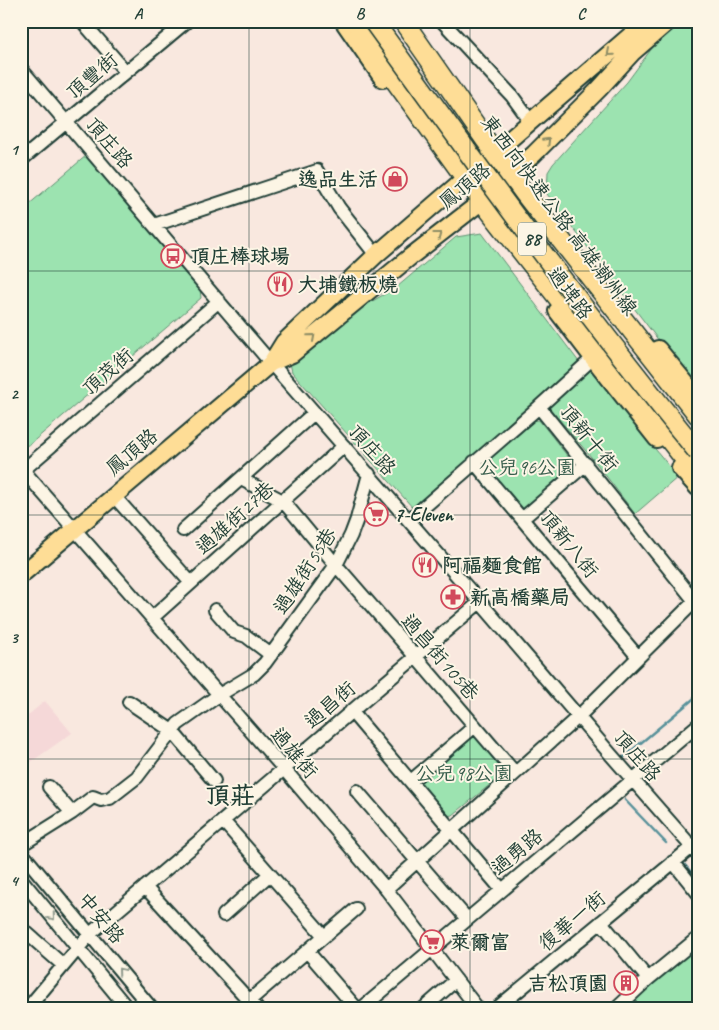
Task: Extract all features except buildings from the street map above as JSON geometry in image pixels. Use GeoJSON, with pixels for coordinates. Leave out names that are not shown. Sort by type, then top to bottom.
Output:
{"type":"FeatureCollection","features":[{"type":"Feature","properties":{"kind":"highway"},"geometry":{"type":"LineString","coordinates":[[355,21],[479,203],[524,255],[698,476]]}},
{"type":"Feature","properties":{"kind":"highway","name":"東西向快速公路 高雄潮州線"},"geometry":{"type":"LineString","coordinates":[[373,21],[482,173],[622,358],[698,452]]}},
{"type":"Feature","properties":{"kind":"highway","name":"東西向快速公路 高雄潮州線"},"geometry":{"type":"LineString","coordinates":[[389,21],[498,173],[649,373],[698,432]]}},
{"type":"Feature","properties":{"kind":"highway"},"geometry":{"type":"LineString","coordinates":[[403,21],[498,151],[556,235],[698,415]]}},
{"type":"Feature","properties":{"kind":"main road"},"geometry":{"type":"LineString","coordinates":[[343,21],[463,181]]}},
{"type":"Feature","properties":{"kind":"main road"},"geometry":{"type":"LineString","coordinates":[[411,21],[498,151]]}},
{"type":"Feature","properties":{"kind":"main road","name":"鳳頂路"},"geometry":{"type":"LineString","coordinates":[[271,363],[284,342],[376,256],[647,21]]}},
{"type":"Feature","properties":{"kind":"main road","name":"鳳頂路"},"geometry":{"type":"LineString","coordinates":[[21,575],[271,363],[292,354],[479,203],[534,154],[632,53],[669,21]]}},
{"type":"Feature","properties":{"kind":"main road","name":"過埤路"},"geometry":{"type":"LineString","coordinates":[[513,173],[698,398]]}},
{"type":"Feature","properties":{"kind":"main road","name":"過埤路"},"geometry":{"type":"LineString","coordinates":[[479,203],[593,358],[698,488]]}},
{"type":"Feature","properties":{"kind":"street"},"geometry":{"type":"LineString","coordinates":[[82,21],[126,72]]}},
{"type":"Feature","properties":{"kind":"street"},"geometry":{"type":"LineString","coordinates":[[442,21],[512,96],[531,122]]}},
{"type":"Feature","properties":{"kind":"street","name":"頂豐街"},"geometry":{"type":"LineString","coordinates":[[21,160],[181,23]]}},
{"type":"Feature","properties":{"kind":"street","name":"頂庄路"},"geometry":{"type":"LineString","coordinates":[[21,69],[314,413],[409,520],[578,717],[696,848]]}},
{"type":"Feature","properties":{"kind":"street"},"geometry":{"type":"LineString","coordinates":[[154,225],[317,171],[339,208],[376,256]]}},
{"type":"Feature","properties":{"kind":"street","name":"頂茂街"},"geometry":{"type":"LineString","coordinates":[[22,470],[219,301]]}},
{"type":"Feature","properties":{"kind":"street"},"geometry":{"type":"LineString","coordinates":[[539,407],[593,358]]}},
{"type":"Feature","properties":{"kind":"street","name":"頂新十街"},"geometry":{"type":"LineString","coordinates":[[409,520],[539,407],[696,603]]}},
{"type":"Feature","properties":{"kind":"street"},"geometry":{"type":"LineString","coordinates":[[183,530],[314,413]]}},
{"type":"Feature","properties":{"kind":"street","name":"過雄街27巷"},"geometry":{"type":"LineString","coordinates":[[152,618],[344,446]]}},
{"type":"Feature","properties":{"kind":"street"},"geometry":{"type":"LineString","coordinates":[[474,462],[522,519]]}},
{"type":"Feature","properties":{"kind":"street","name":"頂新八街"},"geometry":{"type":"LineString","coordinates":[[586,464],[522,519],[638,657]]}},
{"type":"Feature","properties":{"kind":"street","name":"過雄街"},"geometry":{"type":"LineString","coordinates":[[22,470],[284,769],[386,889],[478,1009]]}},
{"type":"Feature","properties":{"kind":"street","name":"過雄街55巷"},"geometry":{"type":"LineString","coordinates":[[21,845],[72,813],[93,796],[101,800],[110,798],[137,778],[178,724],[260,669],[336,565],[357,519],[369,474]]}},
{"type":"Feature","properties":{"kind":"street"},"geometry":{"type":"LineString","coordinates":[[241,479],[283,501]]}},
{"type":"Feature","properties":{"kind":"street"},"geometry":{"type":"LineString","coordinates":[[114,496],[191,583]]}},
{"type":"Feature","properties":{"kind":"street","name":"過昌街105巷"},"geometry":{"type":"LineString","coordinates":[[283,501],[515,773]]}},
{"type":"Feature","properties":{"kind":"street","name":"過昌街"},"geometry":{"type":"LineString","coordinates":[[27,1009],[90,934],[480,602]]}},
{"type":"Feature","properties":{"kind":"street"},"geometry":{"type":"LineString","coordinates":[[386,889],[578,717],[696,603]]}},
{"type":"Feature","properties":{"kind":"street"},"geometry":{"type":"LineString","coordinates":[[215,610],[234,632],[246,636],[272,655]]}},
{"type":"Feature","properties":{"kind":"street"},"geometry":{"type":"LineString","coordinates":[[129,702],[172,731],[214,781]]}},
{"type":"Feature","properties":{"kind":"street"},"geometry":{"type":"LineString","coordinates":[[352,711],[502,890]]}},
{"type":"Feature","properties":{"kind":"street","name":"過勇路"},"geometry":{"type":"LineString","coordinates":[[361,1009],[698,724]]}},
{"type":"Feature","properties":{"kind":"street"},"geometry":{"type":"LineString","coordinates":[[411,781],[475,726]]}},
{"type":"Feature","properties":{"kind":"street"},"geometry":{"type":"LineString","coordinates":[[49,787],[72,813]]}},
{"type":"Feature","properties":{"kind":"street"},"geometry":{"type":"LineString","coordinates":[[357,791],[467,919]]}},
{"type":"Feature","properties":{"kind":"street"},"geometry":{"type":"LineString","coordinates":[[223,821],[324,936]]}},
{"type":"Feature","properties":{"kind":"street","name":"復華一街"},"geometry":{"type":"LineString","coordinates":[[496,1009],[673,862],[696,848]]}},
{"type":"Feature","properties":{"kind":"street","name":"中安路"},"geometry":{"type":"LineString","coordinates":[[21,852],[152,1009]]}},
{"type":"Feature","properties":{"kind":"street"},"geometry":{"type":"LineString","coordinates":[[673,862],[698,893]]}},
{"type":"Feature","properties":{"kind":"street"},"geometry":{"type":"LineString","coordinates":[[224,915],[270,874]]}},
{"type":"Feature","properties":{"kind":"street","name":"中安路"},"geometry":{"type":"LineString","coordinates":[[21,879],[128,1009]]}},
{"type":"Feature","properties":{"kind":"street"},"geometry":{"type":"LineString","coordinates":[[145,887],[253,1005],[307,951],[356,909]]}},
{"type":"Feature","properties":{"kind":"street"},"geometry":{"type":"LineString","coordinates":[[601,922],[648,979]]}},
{"type":"Feature","properties":{"kind":"street"},"geometry":{"type":"LineString","coordinates":[[21,928],[63,965]]}},
{"type":"Feature","properties":{"kind":"street"},"geometry":{"type":"LineString","coordinates":[[616,1009],[648,979],[698,938]]}},
{"type":"Feature","properties":{"kind":"street"},"geometry":{"type":"LineString","coordinates":[[307,951],[357,1009]]}},
{"type":"Feature","properties":{"kind":"street"},"geometry":{"type":"LineString","coordinates":[[423,1009],[456,980]]}},
{"type":"Feature","properties":{"kind":"shaded area"},"geometry":{"type":"Polygon","coordinates":[[[45,701],[72,733],[21,769],[21,721],[45,701]]]}},
{"type":"Feature","properties":{"kind":"green space"},"geometry":{"type":"Polygon","coordinates":[[[680,21],[698,21],[698,392],[547,194],[548,172],[553,164],[627,82],[658,40],[680,21]]]}},
{"type":"Feature","properties":{"kind":"green space"},"geometry":{"type":"Polygon","coordinates":[[[87,155],[200,289],[201,298],[29,445],[21,446],[21,211],[87,155]]]}},
{"type":"Feature","properties":{"kind":"green space"},"geometry":{"type":"Polygon","coordinates":[[[482,233],[582,366],[421,507],[413,508],[292,372],[290,363],[348,315],[397,287],[456,237],[482,233]]]}},
{"type":"Feature","properties":{"kind":"green space"},"geometry":{"type":"Polygon","coordinates":[[[590,369],[678,477],[635,514],[597,464],[548,406],[590,369]]]}},
{"type":"Feature","properties":{"kind":"green space","name":"公兒96公園"},"geometry":{"type":"Polygon","coordinates":[[[539,420],[573,463],[573,469],[523,510],[484,463],[532,421],[539,420]]]}},
{"type":"Feature","properties":{"kind":"green space","name":"公兒98公園"},"geometry":{"type":"Polygon","coordinates":[[[475,734],[503,767],[503,774],[453,815],[445,816],[417,784],[475,734]]]}},
{"type":"Feature","properties":{"kind":"green space"},"geometry":{"type":"Polygon","coordinates":[[[698,945],[698,1009],[625,1009],[698,945]]]}},
{"type":"Feature","properties":{"kind":"waterway"},"geometry":{"type":"LineString","coordinates":[[624,757],[698,695]]}},
{"type":"Feature","properties":{"kind":"waterway"},"geometry":{"type":"LineString","coordinates":[[625,800],[666,843]]}},
{"type":"Feature","properties":{"kind":"waterway"},"geometry":{"type":"LineString","coordinates":[[684,864],[698,880]]}},
{"type":"Feature","properties":{"kind":"place","name":"逸品生活"},"geometry":{"type":"Point","coordinates":[395,179]}},
{"type":"Feature","properties":{"kind":"place","name":"頂庄棒球場"},"geometry":{"type":"Point","coordinates":[173,256]}},
{"type":"Feature","properties":{"kind":"place","name":"大埔鐵板燒"},"geometry":{"type":"Point","coordinates":[280,284]}},
{"type":"Feature","properties":{"kind":"place","name":"7-Eleven"},"geometry":{"type":"Point","coordinates":[376,514]}},
{"type":"Feature","properties":{"kind":"place","name":"阿福麵食館"},"geometry":{"type":"Point","coordinates":[425,565]}},
{"type":"Feature","properties":{"kind":"place","name":"新高橋藥局"},"geometry":{"type":"Point","coordinates":[453,597]}},
{"type":"Feature","properties":{"kind":"place","name":"萊爾富"},"geometry":{"type":"Point","coordinates":[432,942]}},
{"type":"Feature","properties":{"kind":"place","name":"吉松頂園"},"geometry":{"type":"Point","coordinates":[626,983]}},
{"type":"Feature","properties":{"kind":"district","name":"頂莊"},"geometry":{"type":"Point","coordinates":[230,796]}}]}
